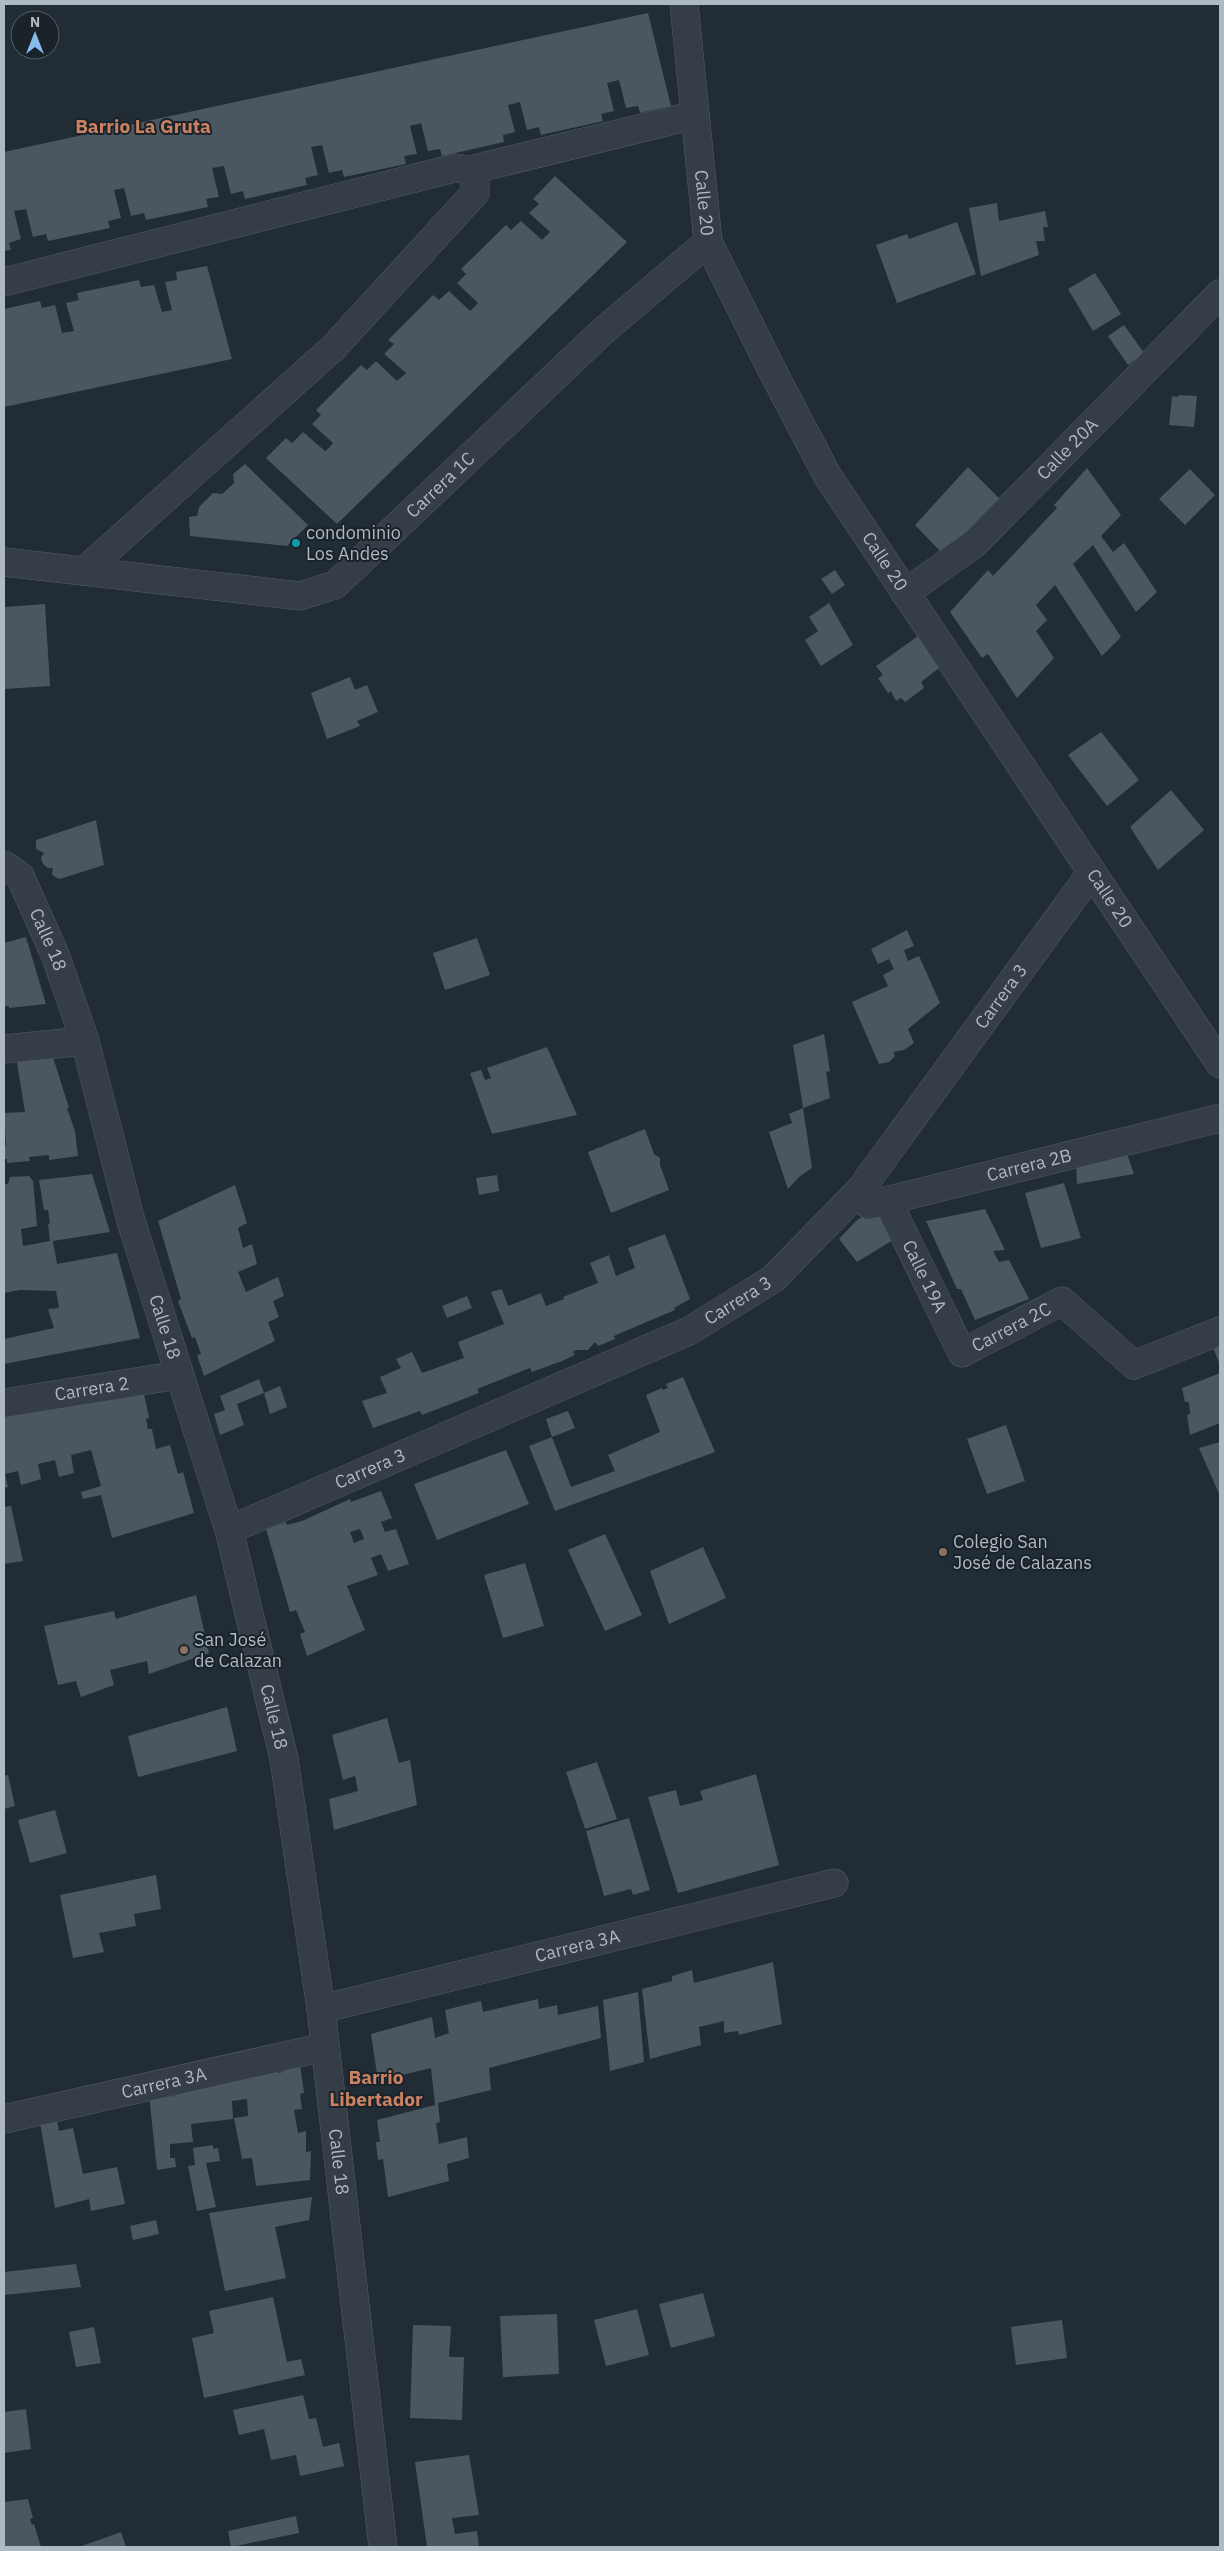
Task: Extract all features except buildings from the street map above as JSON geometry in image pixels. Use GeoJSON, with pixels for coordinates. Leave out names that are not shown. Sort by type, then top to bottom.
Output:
{"type":"FeatureCollection","features":[{"type":"Feature","properties":{"kind":"street","name":"Calle 20"},"geometry":{"type":"LineString","coordinates":[[684,4],[708,242],[827,475],[1220,1064]]}},
{"type":"Feature","properties":{"kind":"street"},"geometry":{"type":"LineString","coordinates":[[4,282],[455,168],[470,170],[695,115]]}},
{"type":"Feature","properties":{"kind":"street"},"geometry":{"type":"LineString","coordinates":[[84,571],[334,347],[476,193],[475,180],[470,170]]}},
{"type":"Feature","properties":{"kind":"street","name":"Carrera 1C"},"geometry":{"type":"LineString","coordinates":[[4,562],[300,596],[336,586],[603,331],[708,242]]}},
{"type":"Feature","properties":{"kind":"street","name":"Calle 20A"},"geometry":{"type":"LineString","coordinates":[[905,593],[974,544],[1220,294]]}},
{"type":"Feature","properties":{"kind":"street","name":"Calle 18"},"geometry":{"type":"LineString","coordinates":[[4,865],[20,876],[56,957],[85,1041],[131,1222],[229,1530],[284,1759],[321,2009],[383,2547]]}},
{"type":"Feature","properties":{"kind":"street","name":"Carrera 3"},"geometry":{"type":"LineString","coordinates":[[229,1530],[689,1331],[773,1279],[860,1190],[1092,872]]}},
{"type":"Feature","properties":{"kind":"street"},"geometry":{"type":"LineString","coordinates":[[4,1049],[85,1041]]}},
{"type":"Feature","properties":{"kind":"street","name":"Carrera 2B"},"geometry":{"type":"LineString","coordinates":[[839,1212],[1220,1118]]}},
{"type":"Feature","properties":{"kind":"street","name":"Calle 19A"},"geometry":{"type":"LineString","coordinates":[[887,1200],[962,1353]]}},
{"type":"Feature","properties":{"kind":"street","name":"Carrera 2C"},"geometry":{"type":"LineString","coordinates":[[962,1353],[1062,1301],[1134,1365],[1220,1331]]}},
{"type":"Feature","properties":{"kind":"street","name":"Carrera 2"},"geometry":{"type":"LineString","coordinates":[[4,1404],[179,1375]]}},
{"type":"Feature","properties":{"kind":"street","name":"Carrera 3A"},"geometry":{"type":"LineString","coordinates":[[321,2009],[834,1883]]}},
{"type":"Feature","properties":{"kind":"street","name":"Carrera 3A"},"geometry":{"type":"LineString","coordinates":[[4,2119],[325,2046]]}},
{"type":"Feature","properties":{"kind":"place","name":"condominio Los Andes"},"geometry":{"type":"Point","coordinates":[296,543]}},
{"type":"Feature","properties":{"kind":"place","name":"Colegio San José de Calazans"},"geometry":{"type":"Point","coordinates":[943,1552]}},
{"type":"Feature","properties":{"kind":"place","name":"San José de Calazan"},"geometry":{"type":"Point","coordinates":[184,1650]}},
{"type":"Feature","properties":{"kind":"district","name":"Barrio La Gruta"},"geometry":{"type":"Point","coordinates":[143,126]}},
{"type":"Feature","properties":{"kind":"district","name":"Barrio Libertador"},"geometry":{"type":"Point","coordinates":[376,2088]}}]}
